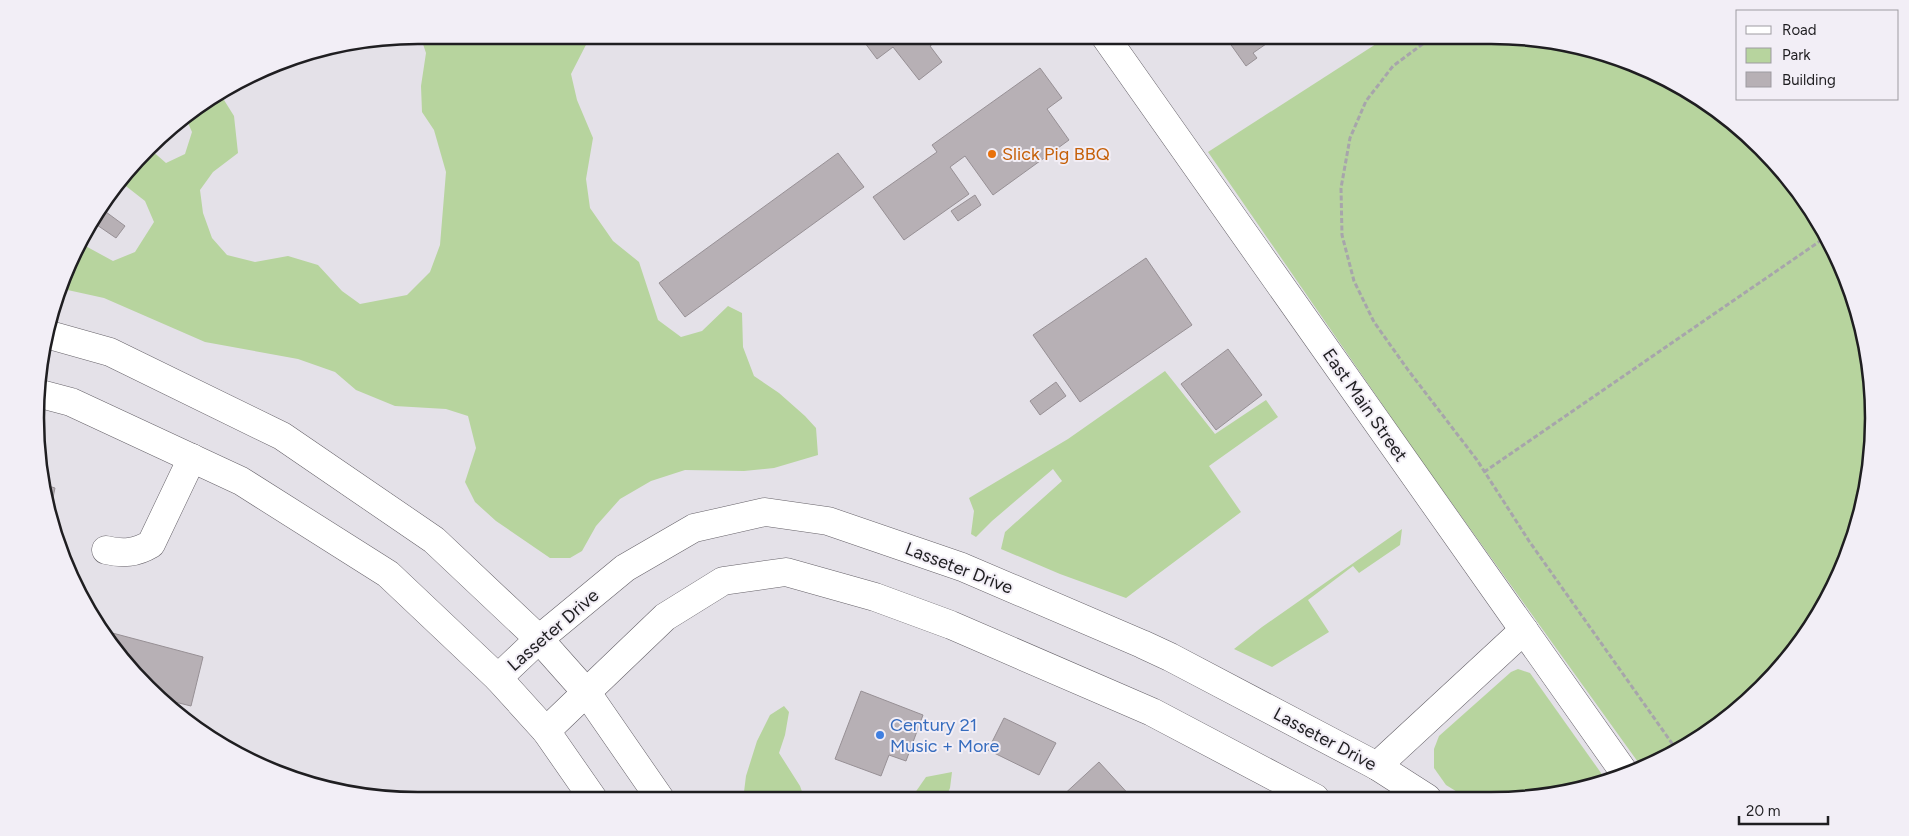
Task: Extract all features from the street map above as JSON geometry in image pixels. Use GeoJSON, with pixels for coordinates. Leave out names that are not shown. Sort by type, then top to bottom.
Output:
{"type":"FeatureCollection","features":[{"type":"Feature","properties":{"kind":"street","name":"East Main Street"},"geometry":{"type":"LineString","coordinates":[[1110,44],[1621,768]]}},
{"type":"Feature","properties":{"kind":"street"},"geometry":{"type":"LineString","coordinates":[[53,336],[110,352],[282,436],[434,540],[539,639],[587,693],[655,792]]}},
{"type":"Feature","properties":{"kind":"street"},"geometry":{"type":"LineString","coordinates":[[45,395],[71,402],[241,480],[388,574],[498,678],[546,731],[588,792]]}},
{"type":"Feature","properties":{"kind":"street"},"geometry":{"type":"LineString","coordinates":[[106,550],[122,554],[141,550],[151,544],[192,458]]}},
{"type":"Feature","properties":{"kind":"street","name":"Lasseter Drive"},"geometry":{"type":"LineString","coordinates":[[498,678],[539,639],[625,568],[694,528],[765,512],[828,521],[971,571],[1142,644],[1377,766],[1418,792]]}},
{"type":"Feature","properties":{"kind":"street"},"geometry":{"type":"LineString","coordinates":[[546,731],[665,617],[723,581],[786,572],[875,597],[951,625],[1152,712],[1305,792]]}},
{"type":"Feature","properties":{"kind":"street"},"geometry":{"type":"LineString","coordinates":[[1377,766],[1524,630]]}},
{"type":"Feature","properties":{"kind":"path"},"geometry":{"type":"LineString","coordinates":[[1423,44],[1393,66],[1366,101],[1350,138],[1341,188],[1342,235],[1354,281],[1374,322],[1484,472],[1529,541],[1673,745]]}},
{"type":"Feature","properties":{"kind":"path"},"geometry":{"type":"LineString","coordinates":[[1484,472],[1821,241]]}},
{"type":"Feature","properties":{"kind":"green space"},"geometry":{"type":"Polygon","coordinates":[[[423,44],[586,44],[571,74],[577,100],[593,138],[586,179],[590,208],[613,241],[639,262],[658,320],[681,337],[702,331],[728,306],[742,313],[743,347],[754,376],[779,393],[816,428],[818,455],[774,468],[744,471],[685,470],[651,481],[620,499],[596,526],[582,551],[570,558],[550,558],[496,521],[475,502],[465,482],[476,448],[468,416],[446,409],[395,406],[356,390],[335,372],[298,359],[205,342],[104,298],[67,290],[85,246],[113,261],[135,252],[154,222],[145,201],[125,185],[154,152],[166,163],[185,154],[192,132],[188,123],[223,99],[234,116],[238,153],[213,172],[200,190],[203,213],[212,238],[227,255],[255,262],[288,256],[318,265],[342,291],[360,304],[407,295],[430,272],[440,245],[446,172],[434,130],[422,112],[421,86],[426,53],[423,44]]]}},
{"type":"Feature","properties":{"kind":"green space"},"geometry":{"type":"Polygon","coordinates":[[[1376,44],[1491,44],[1540,47],[1564,51],[1634,72],[1657,82],[1699,107],[1719,121],[1756,153],[1788,190],[1802,210],[1827,252],[1837,275],[1858,345],[1862,369],[1865,418],[1862,467],[1858,491],[1837,561],[1827,584],[1802,626],[1788,646],[1756,683],[1719,715],[1699,729],[1657,754],[1638,762],[1420,459],[1208,152],[1376,44]]]}},
{"type":"Feature","properties":{"kind":"green space"},"geometry":{"type":"Polygon","coordinates":[[[1165,371],[1215,434],[1266,400],[1278,417],[1209,466],[1241,512],[1126,598],[1060,574],[1001,549],[1005,532],[1062,481],[1053,469],[976,537],[971,534],[974,511],[969,498],[1068,439],[1165,371]]]}},
{"type":"Feature","properties":{"kind":"green space"},"geometry":{"type":"Polygon","coordinates":[[[1402,529],[1400,545],[1359,573],[1353,566],[1308,600],[1329,632],[1272,667],[1234,649],[1262,627],[1402,529]]]}},
{"type":"Feature","properties":{"kind":"green space"},"geometry":{"type":"Polygon","coordinates":[[[1518,669],[1530,673],[1602,775],[1564,785],[1515,791],[1457,792],[1446,785],[1434,768],[1434,749],[1439,736],[1511,672],[1518,669]]]}},
{"type":"Feature","properties":{"kind":"green space"},"geometry":{"type":"Polygon","coordinates":[[[784,706],[789,712],[785,735],[779,753],[802,792],[744,792],[746,776],[757,741],[770,715],[784,706]]]}},
{"type":"Feature","properties":{"kind":"green space"},"geometry":{"type":"Polygon","coordinates":[[[952,772],[948,792],[916,792],[926,777],[952,772]]]}},
{"type":"Feature","properties":{"kind":"building"},"geometry":{"type":"Polygon","coordinates":[[[866,44],[933,44],[930,46],[942,62],[919,80],[893,47],[877,59],[866,44]]]}},
{"type":"Feature","properties":{"kind":"building"},"geometry":{"type":"Polygon","coordinates":[[[1230,44],[1266,44],[1253,53],[1257,58],[1246,66],[1230,44]]]}},
{"type":"Feature","properties":{"kind":"building","name":"Slick Pig BBQ"},"geometry":{"type":"Polygon","coordinates":[[[1040,68],[1062,98],[1047,109],[1069,140],[993,195],[965,156],[950,167],[969,194],[904,240],[873,197],[937,152],[932,145],[1040,68]]]}},
{"type":"Feature","properties":{"kind":"building"},"geometry":{"type":"Polygon","coordinates":[[[838,153],[864,187],[685,317],[659,283],[838,153]]]}},
{"type":"Feature","properties":{"kind":"building"},"geometry":{"type":"Polygon","coordinates":[[[975,195],[981,205],[958,221],[951,211],[975,195]]]}},
{"type":"Feature","properties":{"kind":"building"},"geometry":{"type":"Polygon","coordinates":[[[106,212],[125,226],[116,238],[98,225],[106,212]]]}},
{"type":"Feature","properties":{"kind":"building"},"geometry":{"type":"Polygon","coordinates":[[[1146,258],[1192,325],[1080,402],[1033,335],[1146,258]]]}},
{"type":"Feature","properties":{"kind":"building"},"geometry":{"type":"Polygon","coordinates":[[[1228,349],[1262,395],[1216,430],[1181,384],[1228,349]]]}},
{"type":"Feature","properties":{"kind":"building"},"geometry":{"type":"Polygon","coordinates":[[[1056,382],[1066,396],[1040,415],[1030,401],[1056,382]]]}},
{"type":"Feature","properties":{"kind":"building"},"geometry":{"type":"Polygon","coordinates":[[[50,487],[55,488],[53,498],[50,487]]]}},
{"type":"Feature","properties":{"kind":"building"},"geometry":{"type":"Polygon","coordinates":[[[112,633],[203,657],[191,706],[174,702],[153,683],[112,633]]]}},
{"type":"Feature","properties":{"kind":"building","name":"Century 21 Music + More"},"geometry":{"type":"Polygon","coordinates":[[[861,691],[923,715],[906,761],[889,755],[881,776],[835,759],[861,691]]]}},
{"type":"Feature","properties":{"kind":"building"},"geometry":{"type":"Polygon","coordinates":[[[1004,718],[1056,743],[1039,775],[988,750],[1004,718]]]}},
{"type":"Feature","properties":{"kind":"building"},"geometry":{"type":"Polygon","coordinates":[[[1099,762],[1127,792],[1067,792],[1099,762]]]}},
{"type":"Feature","properties":{"kind":"place","name":"Slick Pig BBQ"},"geometry":{"type":"Point","coordinates":[992,154]}},
{"type":"Feature","properties":{"kind":"place","name":"Century 21 Music + More"},"geometry":{"type":"Point","coordinates":[880,735]}}]}
